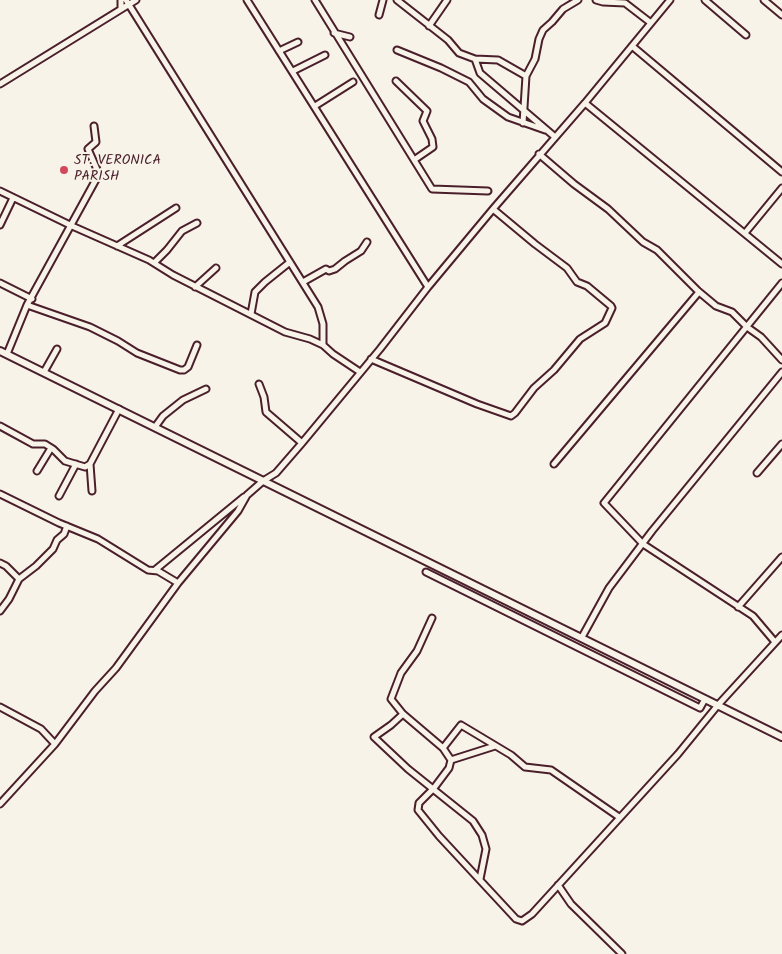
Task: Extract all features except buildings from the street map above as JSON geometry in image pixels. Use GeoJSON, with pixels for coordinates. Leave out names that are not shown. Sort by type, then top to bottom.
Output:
{"type":"FeatureCollection","features":[{"type":"Feature","properties":{"kind":"street"},"geometry":{"type":"LineString","coordinates":[[121,0],[121,9]]}},
{"type":"Feature","properties":{"kind":"street"},"geometry":{"type":"LineString","coordinates":[[0,84],[121,9],[128,2],[136,0]]}},
{"type":"Feature","properties":{"kind":"street"},"geometry":{"type":"LineString","coordinates":[[247,0],[428,287]]}},
{"type":"Feature","properties":{"kind":"street"},"geometry":{"type":"LineString","coordinates":[[315,0],[432,189],[488,191]]}},
{"type":"Feature","properties":{"kind":"street"},"geometry":{"type":"LineString","coordinates":[[378,15],[383,0]]}},
{"type":"Feature","properties":{"kind":"street"},"geometry":{"type":"LineString","coordinates":[[397,0],[448,40],[460,53],[475,60],[498,60],[526,76]]}},
{"type":"Feature","properties":{"kind":"street"},"geometry":{"type":"LineString","coordinates":[[429,26],[447,0]]}},
{"type":"Feature","properties":{"kind":"street"},"geometry":{"type":"LineString","coordinates":[[523,123],[526,76],[536,59],[539,39],[543,30],[569,1],[578,0]]}},
{"type":"Feature","properties":{"kind":"street"},"geometry":{"type":"LineString","coordinates":[[596,0],[625,3],[651,23]]}},
{"type":"Feature","properties":{"kind":"street"},"geometry":{"type":"LineString","coordinates":[[156,570],[276,472],[302,443],[493,209],[539,154],[586,103],[670,0]]}},
{"type":"Feature","properties":{"kind":"street"},"geometry":{"type":"LineString","coordinates":[[705,0],[746,35]]}},
{"type":"Feature","properties":{"kind":"street"},"geometry":{"type":"LineString","coordinates":[[764,0],[782,15]]}},
{"type":"Feature","properties":{"kind":"street"},"geometry":{"type":"LineString","coordinates":[[128,2],[318,307],[323,324],[323,345]]}},
{"type":"Feature","properties":{"kind":"street"},"geometry":{"type":"LineString","coordinates":[[334,33],[350,37]]}},
{"type":"Feature","properties":{"kind":"street"},"geometry":{"type":"LineString","coordinates":[[280,51],[298,42]]}},
{"type":"Feature","properties":{"kind":"street"},"geometry":{"type":"LineString","coordinates":[[632,46],[782,172]]}},
{"type":"Feature","properties":{"kind":"street"},"geometry":{"type":"LineString","coordinates":[[397,50],[469,82],[483,99],[508,117],[548,131]]}},
{"type":"Feature","properties":{"kind":"street"},"geometry":{"type":"LineString","coordinates":[[293,71],[325,55]]}},
{"type":"Feature","properties":{"kind":"street"},"geometry":{"type":"LineString","coordinates":[[475,60],[480,72],[555,136]]}},
{"type":"Feature","properties":{"kind":"street"},"geometry":{"type":"LineString","coordinates":[[396,81],[427,111],[423,121],[432,139],[433,147],[414,160]]}},
{"type":"Feature","properties":{"kind":"street"},"geometry":{"type":"LineString","coordinates":[[315,106],[353,82]]}},
{"type":"Feature","properties":{"kind":"street"},"geometry":{"type":"LineString","coordinates":[[586,103],[782,264]]}},
{"type":"Feature","properties":{"kind":"street"},"geometry":{"type":"LineString","coordinates":[[7,354],[32,298],[99,174],[88,149],[96,142],[94,126]]}},
{"type":"Feature","properties":{"kind":"street"},"geometry":{"type":"LineString","coordinates":[[539,154],[574,184],[608,209],[643,242],[657,250],[668,264],[716,306],[732,312],[747,327],[761,337],[782,360]]}},
{"type":"Feature","properties":{"kind":"street"},"geometry":{"type":"LineString","coordinates":[[745,233],[782,188]]}},
{"type":"Feature","properties":{"kind":"street"},"geometry":{"type":"LineString","coordinates":[[0,191],[154,263],[195,287],[285,332],[323,345],[360,372]]}},
{"type":"Feature","properties":{"kind":"street"},"geometry":{"type":"LineString","coordinates":[[0,225],[13,198]]}},
{"type":"Feature","properties":{"kind":"street"},"geometry":{"type":"LineString","coordinates":[[117,246],[176,208]]}},
{"type":"Feature","properties":{"kind":"street"},"geometry":{"type":"LineString","coordinates":[[371,359],[477,404],[511,416],[534,388],[554,370],[580,339],[605,323],[612,306],[586,286],[577,282],[567,268],[493,209]]}},
{"type":"Feature","properties":{"kind":"street"},"geometry":{"type":"LineString","coordinates":[[154,263],[182,231],[198,223]]}},
{"type":"Feature","properties":{"kind":"street"},"geometry":{"type":"LineString","coordinates":[[303,282],[326,269],[329,271],[336,269],[344,261],[361,251],[367,242]]}},
{"type":"Feature","properties":{"kind":"street"},"geometry":{"type":"LineString","coordinates":[[251,314],[255,292],[264,282],[290,262]]}},
{"type":"Feature","properties":{"kind":"street"},"geometry":{"type":"LineString","coordinates":[[195,287],[216,268]]}},
{"type":"Feature","properties":{"kind":"street"},"geometry":{"type":"LineString","coordinates":[[0,283],[32,298]]}},
{"type":"Feature","properties":{"kind":"street"},"geometry":{"type":"LineString","coordinates":[[775,642],[753,616],[643,544],[604,503],[782,283]]}},
{"type":"Feature","properties":{"kind":"street"},"geometry":{"type":"LineString","coordinates":[[554,464],[699,292]]}},
{"type":"Feature","properties":{"kind":"street"},"geometry":{"type":"LineString","coordinates":[[28,306],[90,327],[144,356],[180,370],[188,367],[197,345]]}},
{"type":"Feature","properties":{"kind":"street"},"geometry":{"type":"LineString","coordinates":[[44,372],[57,349]]}},
{"type":"Feature","properties":{"kind":"street"},"geometry":{"type":"LineString","coordinates":[[0,351],[782,737]]}},
{"type":"Feature","properties":{"kind":"street"},"geometry":{"type":"LineString","coordinates":[[582,638],[608,588],[782,372]]}},
{"type":"Feature","properties":{"kind":"street"},"geometry":{"type":"LineString","coordinates":[[259,384],[264,397],[266,412],[302,443]]}},
{"type":"Feature","properties":{"kind":"street"},"geometry":{"type":"LineString","coordinates":[[155,426],[162,416],[183,400],[206,389]]}},
{"type":"Feature","properties":{"kind":"street"},"geometry":{"type":"LineString","coordinates":[[92,490],[90,464],[119,409]]}},
{"type":"Feature","properties":{"kind":"street"},"geometry":{"type":"LineString","coordinates":[[0,426],[33,444],[45,444],[66,461],[85,467],[90,464]]}},
{"type":"Feature","properties":{"kind":"street"},"geometry":{"type":"LineString","coordinates":[[758,473],[782,444]]}},
{"type":"Feature","properties":{"kind":"street"},"geometry":{"type":"LineString","coordinates":[[37,471],[51,448]]}},
{"type":"Feature","properties":{"kind":"street"},"geometry":{"type":"LineString","coordinates":[[58,496],[76,464]]}},
{"type":"Feature","properties":{"kind":"street"},"geometry":{"type":"LineString","coordinates":[[0,494],[98,539],[148,570],[156,570],[178,583]]}},
{"type":"Feature","properties":{"kind":"street"},"geometry":{"type":"LineString","coordinates":[[2,802],[55,744],[95,691],[116,668],[178,583],[238,510],[247,495]]}},
{"type":"Feature","properties":{"kind":"street"},"geometry":{"type":"LineString","coordinates":[[0,611],[9,599],[18,579],[36,566],[53,549],[64,534],[67,526]]}},
{"type":"Feature","properties":{"kind":"street"},"geometry":{"type":"LineString","coordinates":[[738,607],[782,557]]}},
{"type":"Feature","properties":{"kind":"street"},"geometry":{"type":"LineString","coordinates":[[0,563],[6,566],[18,579]]}},
{"type":"Feature","properties":{"kind":"street"},"geometry":{"type":"LineString","coordinates":[[426,572],[700,708],[705,699]]}},
{"type":"Feature","properties":{"kind":"street"},"geometry":{"type":"LineString","coordinates":[[432,618],[417,651],[402,673],[391,699],[403,714],[443,748],[451,760],[450,768],[418,805],[418,812],[516,919],[522,921],[532,914],[678,754],[782,634]]}},
{"type":"Feature","properties":{"kind":"street"},"geometry":{"type":"LineString","coordinates":[[0,707],[41,728],[55,744]]}},
{"type":"Feature","properties":{"kind":"street"},"geometry":{"type":"LineString","coordinates":[[403,714],[374,737],[408,769],[473,821],[482,835],[486,849],[480,879]]}},
{"type":"Feature","properties":{"kind":"street"},"geometry":{"type":"LineString","coordinates":[[443,748],[462,725],[511,755],[525,767],[551,770],[619,817]]}},
{"type":"Feature","properties":{"kind":"street"},"geometry":{"type":"LineString","coordinates":[[451,760],[495,746]]}},
{"type":"Feature","properties":{"kind":"street"},"geometry":{"type":"LineString","coordinates":[[0,793],[5,797],[2,802]]}},
{"type":"Feature","properties":{"kind":"street"},"geometry":{"type":"LineString","coordinates":[[558,885],[572,904],[622,954]]}},
{"type":"Feature","properties":{"kind":"place","name":"ST. VERONICA PARISH"},"geometry":{"type":"Point","coordinates":[64,170]}}]}
